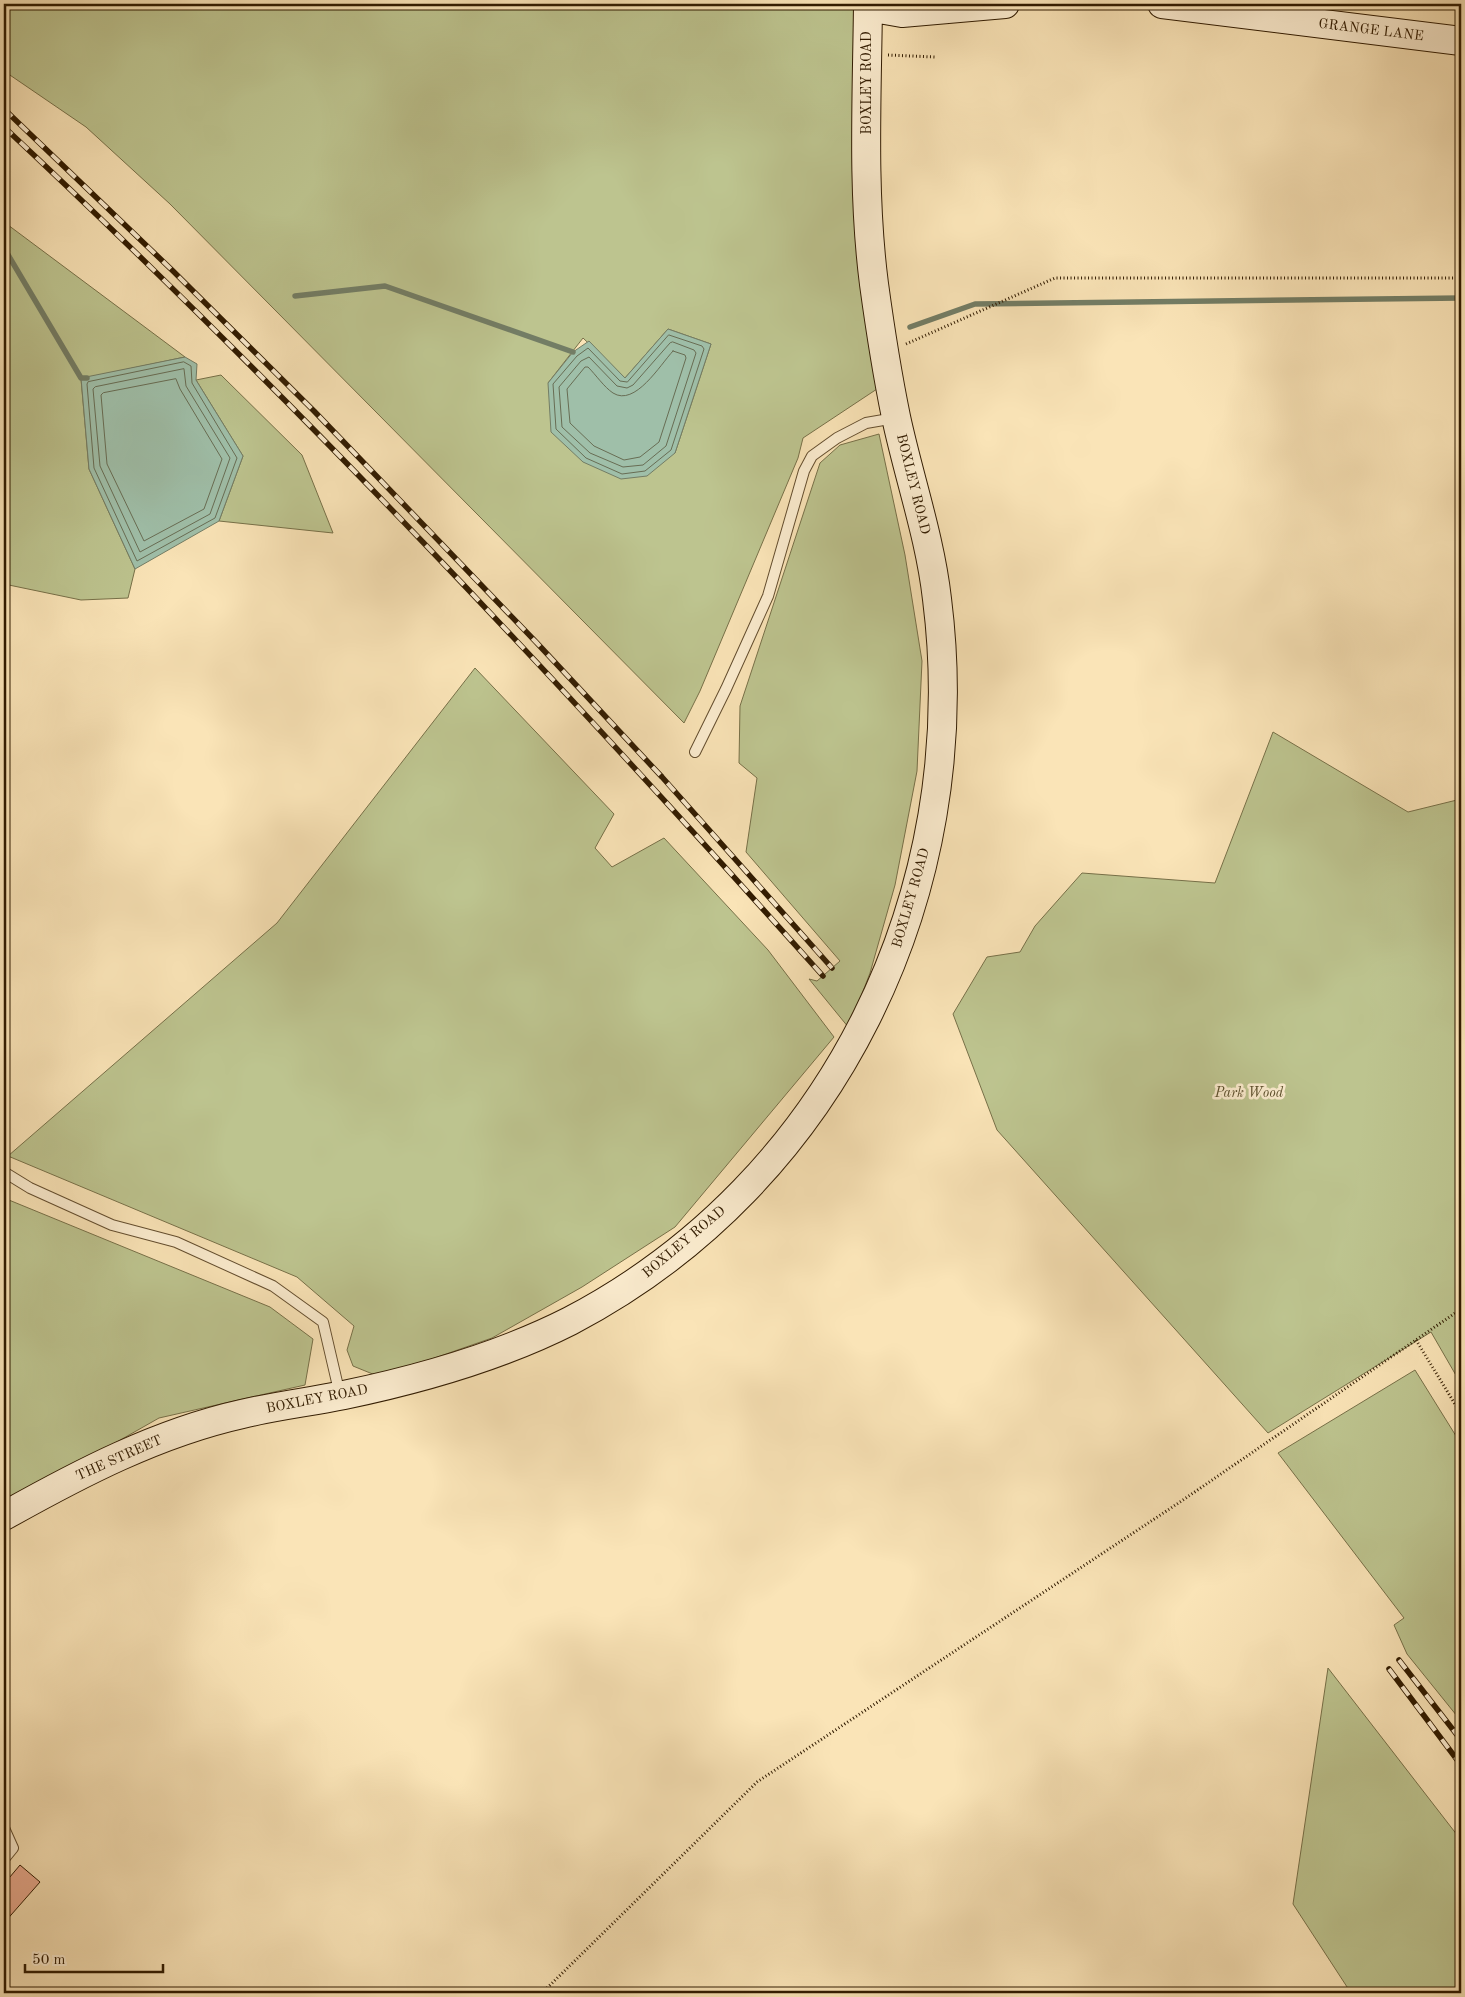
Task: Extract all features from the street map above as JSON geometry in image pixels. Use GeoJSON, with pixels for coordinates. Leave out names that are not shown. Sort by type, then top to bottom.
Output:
{"type":"FeatureCollection","features":[{"type":"Feature","properties":{"kind":"street"},"geometry":{"type":"LineString","coordinates":[[868,6],[902,13],[1005,4]]}},
{"type":"Feature","properties":{"kind":"street","name":"GRANGE LANE"},"geometry":{"type":"LineString","coordinates":[[1162,4],[1461,42]]}},
{"type":"Feature","properties":{"kind":"street","name":"BOXLEY ROAD"},"geometry":{"type":"LineString","coordinates":[[239,1414],[341,1396],[405,1381],[482,1358],[519,1344],[570,1320],[647,1274],[691,1239],[732,1201],[792,1134],[842,1065],[887,975],[902,936],[923,866],[935,809],[943,720],[943,677],[938,600],[919,509],[896,418],[874,279],[867,196],[868,6]]}},
{"type":"Feature","properties":{"kind":"street","name":"THE STREET"},"geometry":{"type":"LineString","coordinates":[[4,1516],[62,1484],[141,1447],[239,1414]]}},
{"type":"Feature","properties":{"kind":"lane"},"geometry":{"type":"LineString","coordinates":[[695,752],[768,596],[804,471],[812,456],[822,448],[866,423],[896,418]]}},
{"type":"Feature","properties":{"kind":"lane"},"geometry":{"type":"LineString","coordinates":[[4,1172],[30,1188],[112,1225],[176,1242],[273,1286],[323,1322],[341,1396]]}},
{"type":"Feature","properties":{"kind":"lane"},"geometry":{"type":"LineString","coordinates":[[4,1828],[14,1848],[4,1859]]}},
{"type":"Feature","properties":{"kind":"path"},"geometry":{"type":"LineString","coordinates":[[868,54],[935,56]]}},
{"type":"Feature","properties":{"kind":"path"},"geometry":{"type":"LineString","coordinates":[[885,353],[1055,278],[1461,278]]}},
{"type":"Feature","properties":{"kind":"path"},"geometry":{"type":"LineString","coordinates":[[542,1993],[757,1782],[1183,1500],[1461,1309]]}},
{"type":"Feature","properties":{"kind":"path"},"geometry":{"type":"LineString","coordinates":[[1416,1340],[1461,1414]]}},
{"type":"Feature","properties":{"kind":"green space"},"geometry":{"type":"Polygon","coordinates":[[[4,4],[858,4],[880,387],[803,438],[798,458],[700,691],[684,723],[170,204],[86,127],[4,71],[4,4]],[[668,329],[625,378],[583,338],[548,383],[675,453],[711,344],[668,329]]]}},
{"type":"Feature","properties":{"kind":"green space"},"geometry":{"type":"Polygon","coordinates":[[[4,222],[185,357],[81,379],[89,469],[135,569],[128,598],[81,600],[4,584],[4,222]]]}},
{"type":"Feature","properties":{"kind":"green space"},"geometry":{"type":"Polygon","coordinates":[[[221,375],[302,455],[333,533],[219,521],[243,456],[196,380],[221,375]]]}},
{"type":"Feature","properties":{"kind":"green space"},"geometry":{"type":"Polygon","coordinates":[[[879,434],[905,555],[922,661],[917,771],[895,885],[870,973],[849,1028],[809,979],[817,981],[840,961],[746,852],[757,778],[739,763],[740,706],[820,463],[840,445],[879,434]]]}},
{"type":"Feature","properties":{"kind":"green space"},"geometry":{"type":"Polygon","coordinates":[[[475,668],[614,814],[595,848],[612,867],[664,838],[768,950],[834,1037],[675,1227],[582,1287],[492,1338],[380,1377],[353,1366],[347,1350],[354,1326],[297,1277],[8,1156],[277,923],[475,668]]]}},
{"type":"Feature","properties":{"kind":"green space","name":"Park Wood"},"geometry":{"type":"Polygon","coordinates":[[[1273,732],[1408,812],[1461,799],[1461,1384],[1431,1332],[1268,1433],[997,1130],[953,1014],[987,957],[1020,952],[1035,926],[1082,873],[1215,883],[1273,732]]]}},
{"type":"Feature","properties":{"kind":"green space"},"geometry":{"type":"Polygon","coordinates":[[[4,1198],[270,1307],[313,1339],[305,1385],[159,1418],[4,1506],[4,1198]]]}},
{"type":"Feature","properties":{"kind":"green space"},"geometry":{"type":"Polygon","coordinates":[[[1415,1370],[1461,1444],[1461,1721],[1407,1654],[1394,1625],[1404,1618],[1278,1453],[1415,1370]]]}},
{"type":"Feature","properties":{"kind":"green space"},"geometry":{"type":"Polygon","coordinates":[[[1328,1668],[1461,1840],[1461,1993],[1351,1993],[1293,1904],[1328,1668]]]}},
{"type":"Feature","properties":{"kind":"water"},"geometry":{"type":"Polygon","coordinates":[[[668,329],[711,344],[675,453],[647,476],[621,479],[583,462],[551,432],[548,383],[573,352],[589,341],[625,378],[668,329]]]}},
{"type":"Feature","properties":{"kind":"water"},"geometry":{"type":"Polygon","coordinates":[[[185,357],[197,364],[196,380],[243,456],[219,521],[135,569],[89,469],[81,378],[185,357]]]}},
{"type":"Feature","properties":{"kind":"building"},"geometry":{"type":"Polygon","coordinates":[[[20,1865],[40,1882],[4,1923],[4,1884],[20,1865]]]}},
{"type":"Feature","properties":{"kind":"waterway"},"geometry":{"type":"LineString","coordinates":[[4,248],[81,378],[87,378]]}},
{"type":"Feature","properties":{"kind":"waterway"},"geometry":{"type":"LineString","coordinates":[[295,296],[385,286],[573,352]]}},
{"type":"Feature","properties":{"kind":"waterway"},"geometry":{"type":"LineString","coordinates":[[910,327],[975,304],[1461,298]]}},
{"type":"Feature","properties":{"kind":"railway"},"geometry":{"type":"LineString","coordinates":[[4,109],[173,271],[314,411],[536,642],[662,777],[832,968]]}},
{"type":"Feature","properties":{"kind":"railway"},"geometry":{"type":"LineString","coordinates":[[4,127],[217,332],[423,542],[625,758],[823,976]]}},
{"type":"Feature","properties":{"kind":"railway"},"geometry":{"type":"LineString","coordinates":[[1399,1660],[1461,1740]]}},
{"type":"Feature","properties":{"kind":"railway"},"geometry":{"type":"LineString","coordinates":[[1389,1669],[1461,1765]]}}]}
